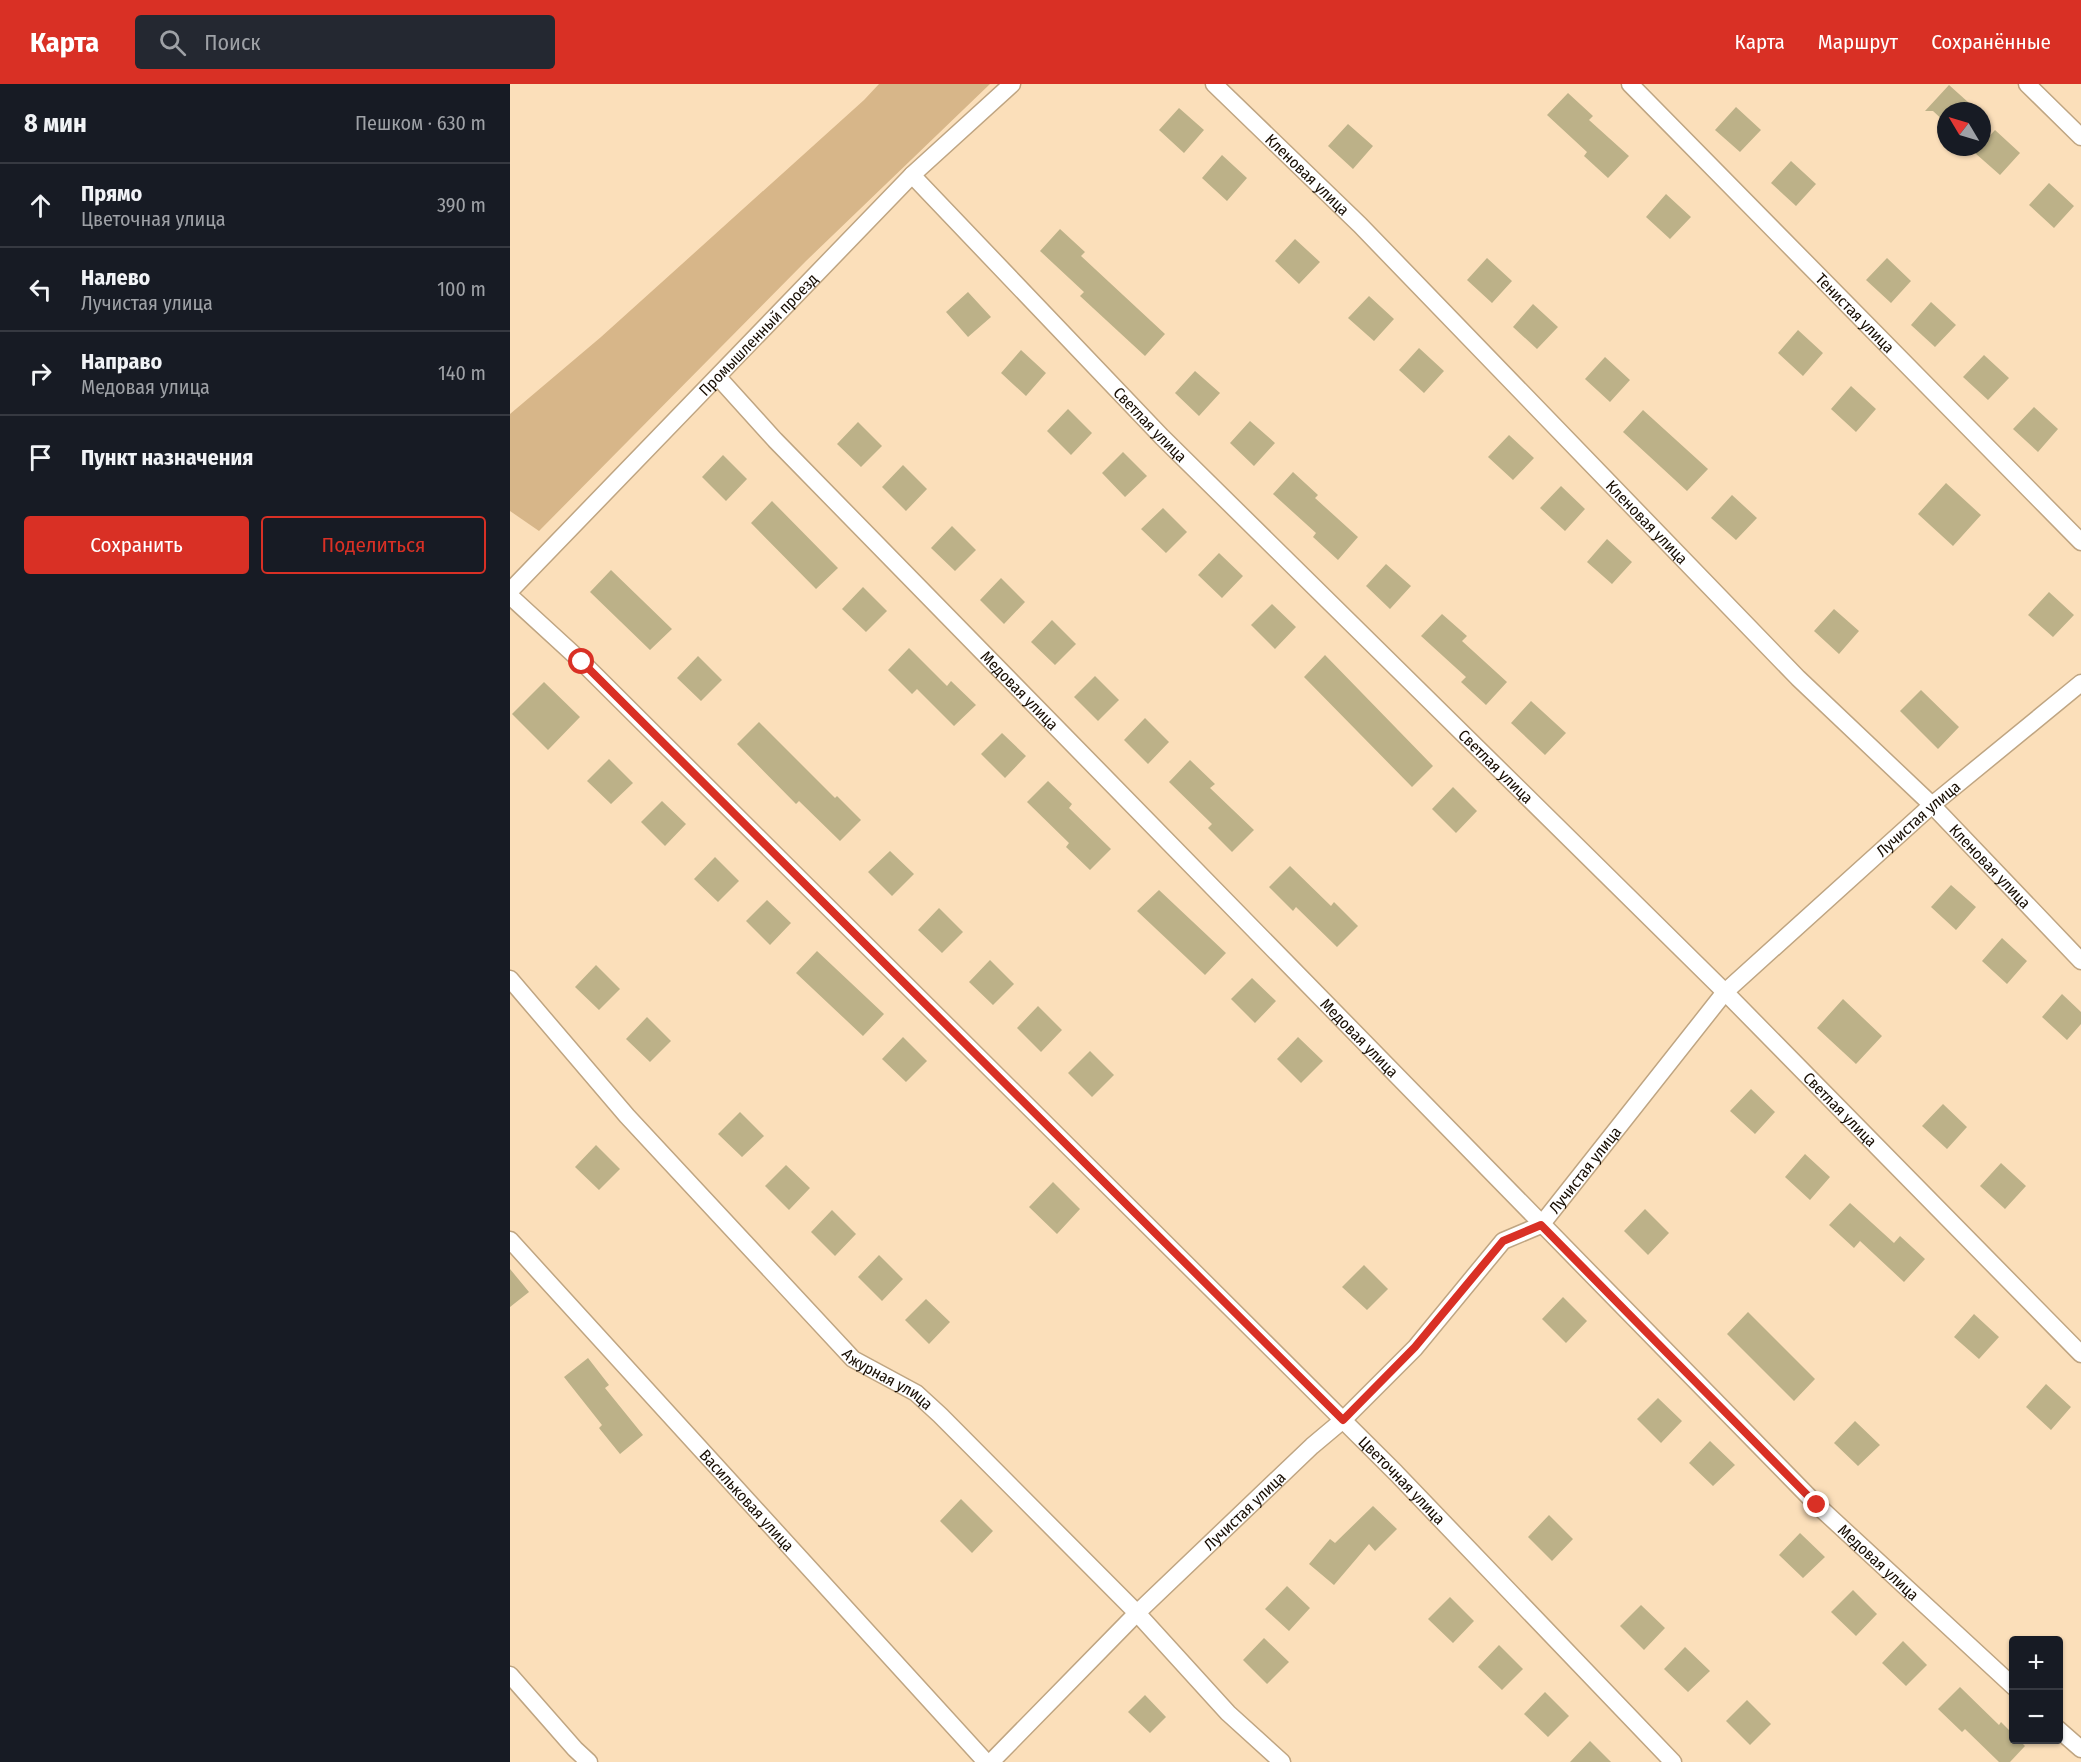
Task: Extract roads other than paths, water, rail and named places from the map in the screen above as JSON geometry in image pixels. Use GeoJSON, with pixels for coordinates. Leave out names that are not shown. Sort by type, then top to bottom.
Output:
{"type":"FeatureCollection","features":[{"type":"Feature","properties":{"kind":"street","name":"Промышленный проезд"},"geometry":{"type":"LineString","coordinates":[[510,594],[912,175],[1012,84]]}},
{"type":"Feature","properties":{"kind":"street","name":"Кленовая улица"},"geometry":{"type":"LineString","coordinates":[[1214,84],[1360,225],[1798,678],[1932,804],[2081,961]]}},
{"type":"Feature","properties":{"kind":"street","name":"Тенистая улица"},"geometry":{"type":"LineString","coordinates":[[1630,84],[2081,542]]}},
{"type":"Feature","properties":{"kind":"street"},"geometry":{"type":"LineString","coordinates":[[2027,84],[2081,137]]}},
{"type":"Feature","properties":{"kind":"street","name":"Светлая улица"},"geometry":{"type":"LineString","coordinates":[[912,175],[1161,437],[1725,992],[2081,1354]]}},
{"type":"Feature","properties":{"kind":"street","name":"Медовая улица"},"geometry":{"type":"LineString","coordinates":[[718,377],[775,440],[1817,1505],[2009,1683]]}},
{"type":"Feature","properties":{"kind":"street","name":"Цветочная улица"},"geometry":{"type":"LineString","coordinates":[[510,594],[582,662],[1396,1473],[1673,1762]]}},
{"type":"Feature","properties":{"kind":"street","name":"Лучистая улица"},"geometry":{"type":"LineString","coordinates":[[991,1762],[1137,1614],[1312,1446],[1343,1420],[1415,1347],[1503,1241],[1541,1225],[1725,992],[1932,804],[2081,683]]}},
{"type":"Feature","properties":{"kind":"street","name":"Ажурная улица"},"geometry":{"type":"LineString","coordinates":[[510,979],[627,1116],[853,1359],[916,1393],[996,1470],[1137,1614],[1228,1713],[1282,1762]]}},
{"type":"Feature","properties":{"kind":"street","name":"Васильковая улица"},"geometry":{"type":"LineString","coordinates":[[510,1240],[986,1762]]}},
{"type":"Feature","properties":{"kind":"street"},"geometry":{"type":"LineString","coordinates":[[510,1675],[589,1762]]}},
{"type":"Feature","properties":{"kind":"street"},"geometry":{"type":"LineString","coordinates":[[2063,1733],[2081,1749]]}}]}
